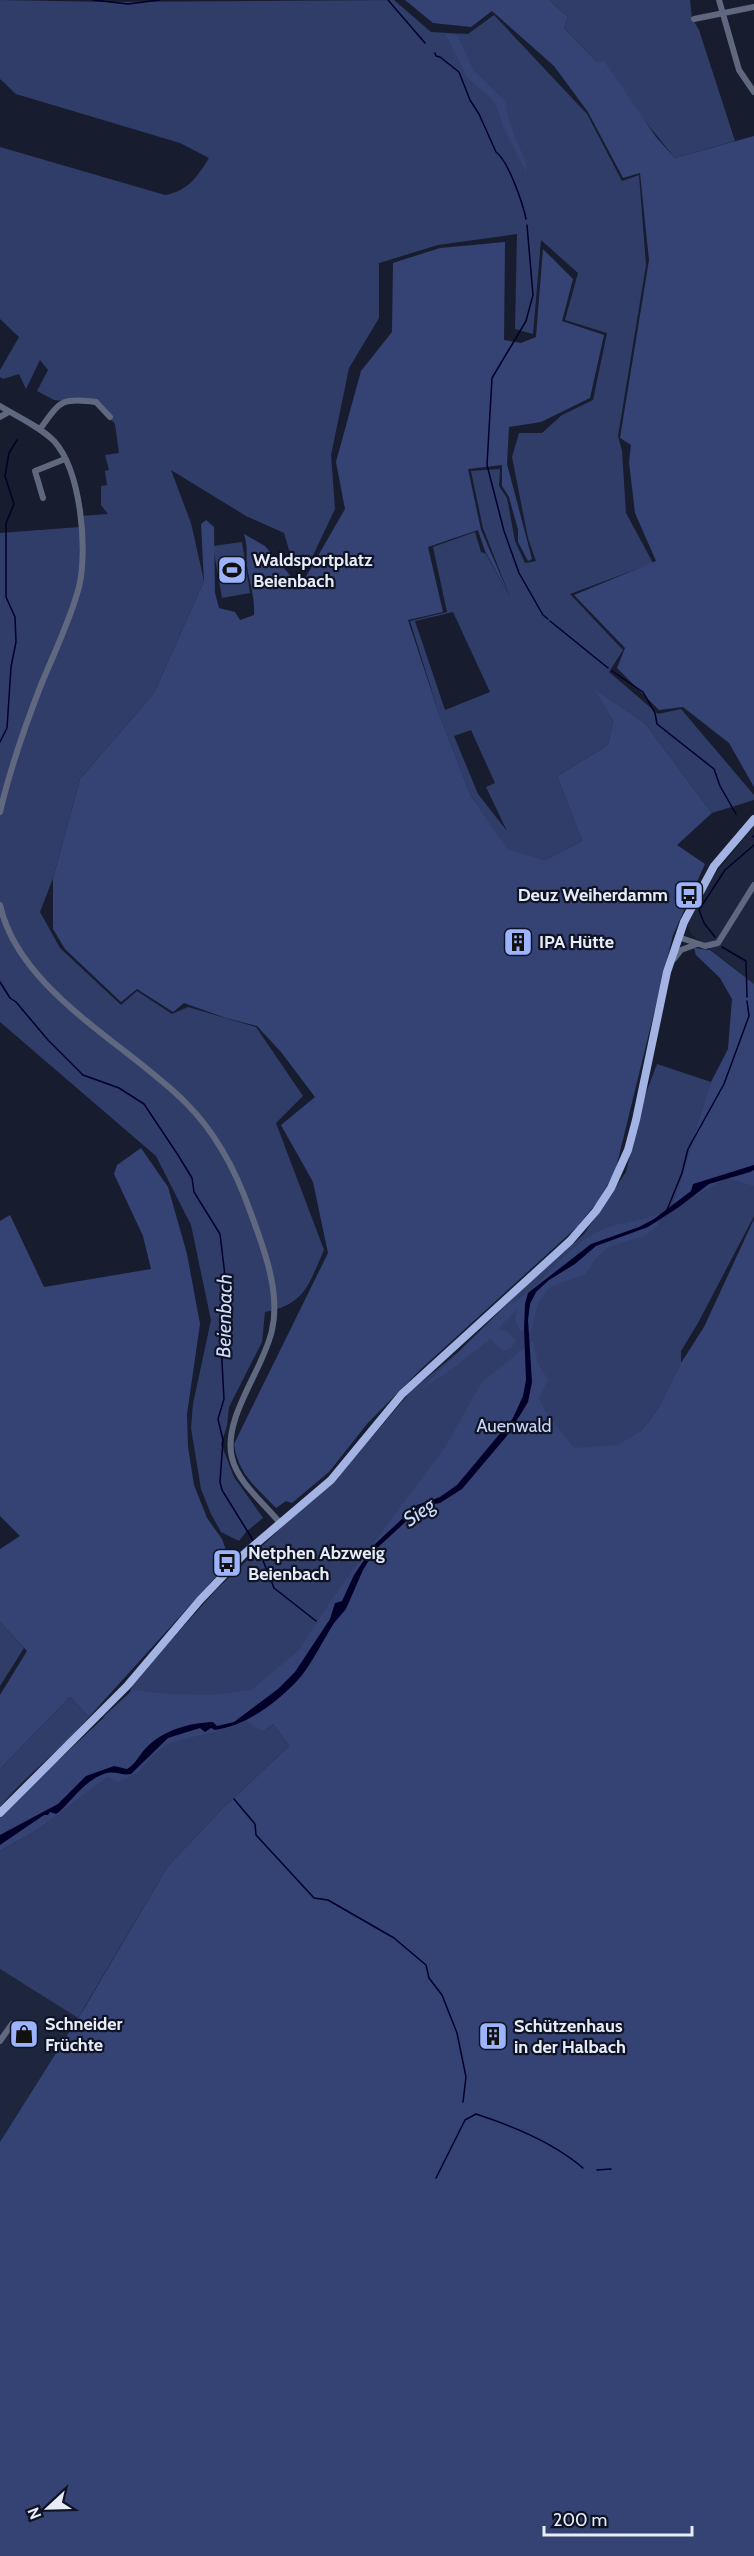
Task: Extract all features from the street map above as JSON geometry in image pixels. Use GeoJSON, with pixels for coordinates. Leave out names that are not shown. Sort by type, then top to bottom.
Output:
{"type":"FeatureCollection","features":[{"type":"Feature","properties":{"kind":"main road"},"geometry":{"type":"LineString","coordinates":[[0,1813],[127,1686],[200,1600],[244,1554],[331,1480],[402,1394],[570,1241],[604,1201],[623,1162],[632,1135],[668,967],[678,937],[688,912],[714,866],[754,819]]}},
{"type":"Feature","properties":{"kind":"street"},"geometry":{"type":"LineString","coordinates":[[718,0],[739,70],[754,92]]}},
{"type":"Feature","properties":{"kind":"street"},"geometry":{"type":"LineString","coordinates":[[694,19],[754,7]]}},
{"type":"Feature","properties":{"kind":"street"},"geometry":{"type":"LineString","coordinates":[[40,429],[58,404],[66,400],[96,402],[110,417]]}},
{"type":"Feature","properties":{"kind":"street"},"geometry":{"type":"LineString","coordinates":[[0,406],[40,429],[53,440],[65,459],[78,507],[81,570],[73,605],[36,697],[0,812]]}},
{"type":"Feature","properties":{"kind":"street"},"geometry":{"type":"LineString","coordinates":[[0,417],[9,412]]}},
{"type":"Feature","properties":{"kind":"street"},"geometry":{"type":"LineString","coordinates":[[43,498],[34,471],[65,459]]}},
{"type":"Feature","properties":{"kind":"street"},"geometry":{"type":"LineString","coordinates":[[678,937],[709,946],[722,939],[754,885]]}},
{"type":"Feature","properties":{"kind":"street"},"geometry":{"type":"LineString","coordinates":[[0,905],[16,946],[42,980],[185,1102],[214,1137],[235,1174],[264,1255],[274,1312],[267,1349],[236,1417],[231,1452],[243,1480],[280,1522]]}},
{"type":"Feature","properties":{"kind":"street"},"geometry":{"type":"LineString","coordinates":[[668,967],[681,950],[697,944]]}},
{"type":"Feature","properties":{"kind":"street"},"geometry":{"type":"LineString","coordinates":[[0,2041],[12,2024]]}},
{"type":"Feature","properties":{"kind":"shaded area"},"geometry":{"type":"Polygon","coordinates":[[[754,826],[754,984],[691,934],[688,925],[711,879],[754,826]]]}},
{"type":"Feature","properties":{"kind":"shaded area"},"geometry":{"type":"Polygon","coordinates":[[[754,1165],[754,1170],[750,1172],[709,1184],[648,1227],[596,1246],[536,1292],[530,1304],[528,1320],[532,1382],[528,1402],[522,1412],[506,1437],[462,1489],[440,1503],[423,1506],[376,1549],[363,1570],[346,1609],[334,1623],[307,1668],[289,1689],[260,1712],[238,1724],[215,1730],[211,1728],[205,1732],[200,1728],[168,1738],[131,1774],[107,1773],[100,1776],[87,1784],[59,1812],[44,1815],[0,1845],[0,1835],[58,1804],[86,1776],[114,1766],[127,1769],[153,1742],[168,1732],[204,1723],[213,1722],[217,1726],[234,1722],[278,1689],[295,1672],[330,1619],[335,1603],[342,1601],[354,1575],[374,1545],[417,1505],[440,1497],[457,1485],[513,1418],[523,1396],[526,1380],[524,1329],[528,1293],[591,1244],[639,1227],[654,1219],[691,1191],[693,1184],[754,1165]]]}},
{"type":"Feature","properties":{"kind":"shaded area"},"geometry":{"type":"Polygon","coordinates":[[[0,1969],[78,2018],[0,2142],[0,1969]]]}},
{"type":"Feature","properties":{"kind":"green space"},"geometry":{"type":"Polygon","coordinates":[[[0,0],[107,2],[394,0],[431,32],[468,34],[494,15],[587,114],[622,181],[639,175],[646,265],[618,436],[622,451],[626,513],[653,563],[570,594],[623,650],[609,672],[658,714],[681,709],[754,795],[754,800],[712,813],[645,723],[595,690],[613,721],[608,745],[557,776],[582,841],[545,860],[508,851],[471,796],[439,714],[410,621],[447,612],[433,547],[475,532],[481,552],[486,554],[510,597],[483,528],[471,471],[500,469],[499,486],[507,498],[515,541],[525,563],[536,561],[528,538],[512,457],[519,433],[542,433],[562,415],[593,400],[607,333],[565,320],[578,273],[541,240],[533,334],[515,329],[517,234],[438,245],[379,263],[379,318],[349,368],[331,455],[335,509],[307,568],[292,560],[284,533],[246,516],[171,470],[191,523],[204,581],[154,693],[80,779],[53,878],[40,912],[60,948],[121,1005],[137,991],[172,1014],[188,1007],[256,1027],[303,1096],[276,1123],[324,1250],[304,1291],[289,1304],[265,1312],[262,1342],[229,1407],[227,1426],[221,1444],[234,1477],[263,1518],[239,1541],[221,1532],[211,1514],[201,1489],[191,1428],[193,1404],[211,1320],[191,1225],[156,1156],[0,1022],[0,533],[80,527],[80,516],[108,514],[101,505],[101,486],[107,485],[105,471],[109,470],[105,455],[119,453],[115,424],[98,405],[54,400],[37,391],[48,370],[40,360],[26,389],[19,374],[3,379],[0,377],[0,370],[19,337],[0,319],[0,147],[165,195],[186,187],[209,158],[180,143],[16,94],[0,79],[0,0]],[[453,612],[415,621],[445,710],[490,692],[453,612]],[[471,730],[454,736],[478,794],[507,831],[486,787],[495,783],[471,730]]]}},
{"type":"Feature","properties":{"kind":"green space"},"geometry":{"type":"Polygon","coordinates":[[[405,0],[549,0],[568,17],[564,28],[597,62],[604,61],[656,137],[675,158],[754,136],[754,787],[729,743],[683,707],[659,710],[617,668],[625,648],[574,595],[656,561],[635,513],[629,462],[631,445],[620,438],[649,260],[640,173],[623,178],[588,112],[554,66],[492,11],[471,27],[433,23],[405,0]]]}},
{"type":"Feature","properties":{"kind":"green space"},"geometry":{"type":"Polygon","coordinates":[[[549,0],[690,0],[692,18],[699,30],[735,141],[675,158],[597,62],[564,28],[568,17],[549,0]]]}},
{"type":"Feature","properties":{"kind":"green space"},"geometry":{"type":"Polygon","coordinates":[[[446,35],[458,36],[473,70],[505,101],[509,122],[526,163],[526,172],[503,126],[495,102],[467,77],[446,35]]]}},
{"type":"Feature","properties":{"kind":"green space"},"geometry":{"type":"Polygon","coordinates":[[[505,242],[504,340],[521,343],[536,337],[543,249],[573,279],[562,321],[604,335],[590,398],[541,422],[509,427],[507,464],[532,559],[528,561],[518,542],[518,530],[509,497],[502,486],[502,465],[468,469],[481,530],[510,597],[485,551],[478,530],[428,547],[443,612],[408,620],[439,714],[471,796],[508,850],[545,860],[582,841],[557,776],[608,745],[613,721],[594,689],[645,723],[712,813],[677,845],[705,864],[673,935],[615,1172],[598,1201],[577,1227],[420,1370],[367,1424],[329,1472],[292,1503],[286,1501],[276,1508],[244,1472],[239,1464],[234,1444],[328,1253],[313,1182],[281,1125],[315,1097],[281,1052],[257,1026],[184,1003],[173,1012],[137,989],[121,1002],[65,949],[53,929],[53,878],[80,779],[154,693],[204,581],[201,524],[206,520],[214,527],[215,593],[219,608],[235,612],[240,620],[254,615],[244,534],[265,546],[300,587],[345,509],[336,462],[361,371],[392,332],[393,263],[440,248],[505,242]]]}},
{"type":"Feature","properties":{"kind":"green space","name":"Waldsportplatz Beienbach"},"geometry":{"type":"Polygon","coordinates":[[[242,542],[250,593],[222,598],[213,546],[242,542]]]}},
{"type":"Feature","properties":{"kind":"green space"},"geometry":{"type":"Polygon","coordinates":[[[694,948],[710,950],[754,984],[754,1186],[727,1178],[672,1209],[711,1082],[728,1049],[732,999],[720,978],[696,955],[694,948]]]}},
{"type":"Feature","properties":{"kind":"green space","name":"Auenwald"},"geometry":{"type":"Polygon","coordinates":[[[754,1014],[754,1216],[681,1351],[681,1363],[657,1410],[641,1431],[276,1723],[252,1724],[263,1732],[273,1724],[289,1746],[222,1809],[168,1866],[78,2018],[0,1969],[0,1851],[34,1832],[62,1810],[0,1830],[59,1760],[74,1750],[108,1719],[103,1717],[130,1692],[133,1683],[216,1590],[355,1457],[411,1391],[458,1352],[513,1298],[584,1234],[626,1172],[644,1098],[657,1064],[711,1082],[700,1123],[754,1014]]]}},
{"type":"Feature","properties":{"kind":"green space"},"geometry":{"type":"Polygon","coordinates":[[[141,1148],[168,1187],[187,1254],[200,1324],[187,1414],[188,1447],[194,1485],[207,1518],[222,1539],[230,1561],[89,1717],[70,1697],[0,1769],[0,1695],[27,1651],[0,1622],[0,1549],[20,1536],[0,1516],[0,1221],[10,1215],[44,1287],[151,1269],[143,1236],[114,1174],[117,1165],[141,1148]]]}},
{"type":"Feature","properties":{"kind":"green space"},"geometry":{"type":"Polygon","coordinates":[[[658,1214],[658,1225],[645,1236],[610,1246],[596,1258],[585,1274],[550,1287],[538,1303],[531,1332],[521,1331],[515,1320],[518,1308],[498,1329],[508,1332],[516,1341],[511,1348],[503,1351],[490,1339],[448,1372],[421,1389],[511,1301],[513,1303],[535,1286],[587,1238],[606,1228],[658,1214]]]}},
{"type":"Feature","properties":{"kind":"green space","name":"Auenwald"},"geometry":{"type":"Polygon","coordinates":[[[754,1219],[754,2556],[0,2556],[0,2142],[85,2007],[168,1866],[222,1809],[289,1746],[273,1724],[263,1732],[246,1721],[229,1728],[169,1743],[153,1755],[137,1773],[119,1782],[107,1777],[34,1832],[0,1851],[0,1818],[133,1690],[210,1695],[252,1690],[299,1650],[334,1596],[446,1446],[482,1382],[533,1341],[538,1364],[548,1379],[539,1399],[546,1412],[574,1448],[618,1445],[641,1431],[657,1410],[681,1363],[704,1327],[754,1219]]]}},
{"type":"Feature","properties":{"kind":"green space"},"geometry":{"type":"Polygon","coordinates":[[[0,1622],[24,1648],[0,1686],[0,1622]]]}},
{"type":"Feature","properties":{"kind":"green space"},"geometry":{"type":"Polygon","coordinates":[[[70,1697],[89,1717],[0,1807],[0,1769],[70,1697]]]}},
{"type":"Feature","properties":{"kind":"waterway"},"geometry":{"type":"LineString","coordinates":[[93,0],[128,4],[159,0]]}},
{"type":"Feature","properties":{"kind":"waterway"},"geometry":{"type":"LineString","coordinates":[[388,0],[425,43]]}},
{"type":"Feature","properties":{"kind":"waterway"},"geometry":{"type":"LineString","coordinates":[[435,53],[459,72],[496,152],[510,173],[526,219]]}},
{"type":"Feature","properties":{"kind":"waterway"},"geometry":{"type":"LineString","coordinates":[[527,225],[533,295],[526,321],[492,378],[487,465],[504,531],[519,573],[543,615],[548,619]]}},
{"type":"Feature","properties":{"kind":"waterway","name":"Beienbach"},"geometry":{"type":"LineString","coordinates":[[0,742],[7,728],[11,667],[16,642],[15,617],[6,597],[6,523],[14,504],[5,476],[9,453],[17,440]]}},
{"type":"Feature","properties":{"kind":"waterway"},"geometry":{"type":"LineString","coordinates":[[550,621],[608,668]]}},
{"type":"Feature","properties":{"kind":"waterway"},"geometry":{"type":"LineString","coordinates":[[612,671],[643,692],[655,713],[657,724],[714,769],[720,786],[736,814]]}},
{"type":"Feature","properties":{"kind":"waterway"},"geometry":{"type":"LineString","coordinates":[[715,937],[704,923],[699,910],[725,870],[754,845]]}},
{"type":"Feature","properties":{"kind":"waterway"},"geometry":{"type":"LineString","coordinates":[[722,947],[746,961],[747,997]]}},
{"type":"Feature","properties":{"kind":"waterway","name":"Beienbach"},"geometry":{"type":"LineString","coordinates":[[0,982],[10,998],[83,1075],[119,1088],[144,1104],[192,1178],[194,1192],[220,1234],[228,1301],[221,1316],[220,1326],[224,1399],[218,1419],[223,1440],[220,1482],[222,1490],[254,1542]]}},
{"type":"Feature","properties":{"kind":"waterway"},"geometry":{"type":"LineString","coordinates":[[667,1210],[682,1173],[688,1149],[724,1084],[749,1016],[747,1001]]}},
{"type":"Feature","properties":{"kind":"waterway","name":"Beienbach"},"geometry":{"type":"LineString","coordinates":[[258,1548],[274,1588],[316,1621]]}},
{"type":"Feature","properties":{"kind":"waterway"},"geometry":{"type":"LineString","coordinates":[[234,1799],[255,1824],[256,1835],[314,1898],[328,1900],[394,1938],[426,1965],[429,1978],[442,1995],[457,2033],[466,2077],[463,2102]]}},
{"type":"Feature","properties":{"kind":"waterway"},"geometry":{"type":"LineString","coordinates":[[436,2178],[465,2120],[476,2114],[532,2136],[559,2150],[583,2168]]}},
{"type":"Feature","properties":{"kind":"waterway"},"geometry":{"type":"LineString","coordinates":[[597,2170],[611,2169]]}},
{"type":"Feature","properties":{"kind":"place","name":"Waldsportplatz Beienbach"},"geometry":{"type":"Point","coordinates":[232,570]}},
{"type":"Feature","properties":{"kind":"place","name":"Deuz Weiherdamm"},"geometry":{"type":"Point","coordinates":[689,895]}},
{"type":"Feature","properties":{"kind":"place","name":"IPA Hütte"},"geometry":{"type":"Point","coordinates":[518,942]}},
{"type":"Feature","properties":{"kind":"place","name":"Netphen Abzweig Beienbach"},"geometry":{"type":"Point","coordinates":[227,1563]}},
{"type":"Feature","properties":{"kind":"place","name":"Schneider Früchte"},"geometry":{"type":"Point","coordinates":[24,2034]}},
{"type":"Feature","properties":{"kind":"place","name":"Schützenhaus in der Halbach"},"geometry":{"type":"Point","coordinates":[493,2036]}},
{"type":"Feature","properties":{"kind":"water label","name":"Sieg"},"geometry":{"type":"Point","coordinates":[419,1512]}}]}
